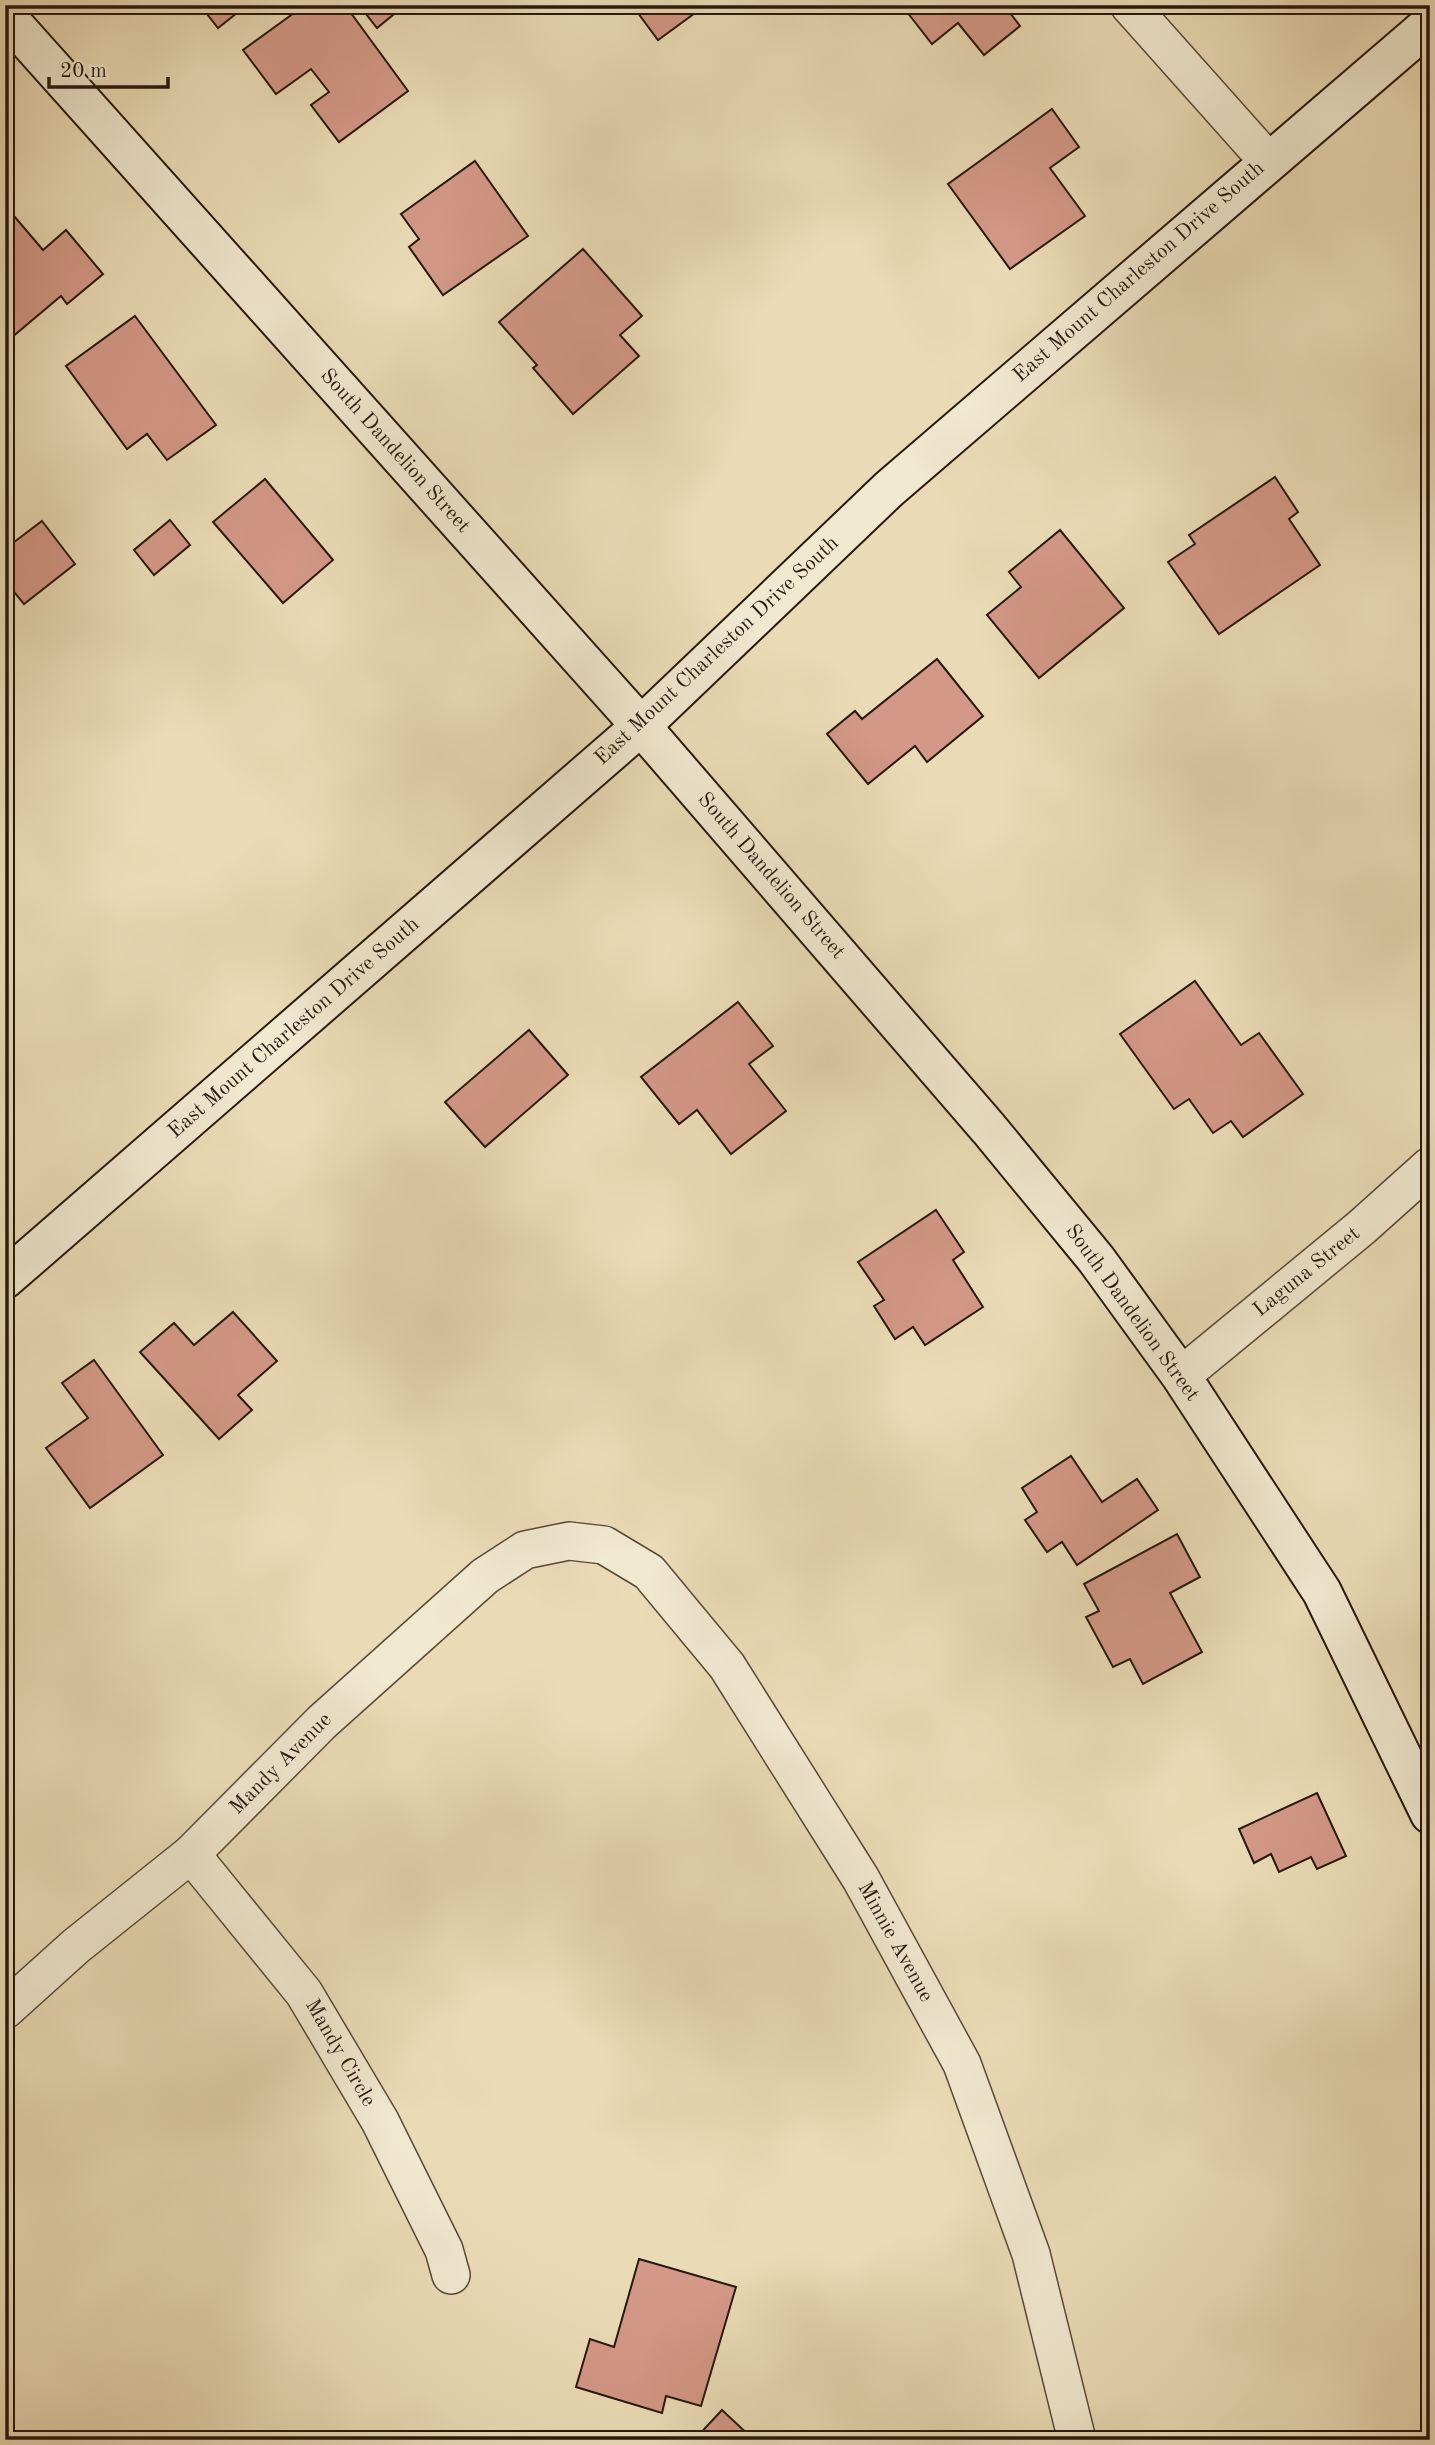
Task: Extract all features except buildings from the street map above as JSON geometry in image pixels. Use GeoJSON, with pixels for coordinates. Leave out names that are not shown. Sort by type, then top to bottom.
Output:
{"type":"FeatureCollection","features":[{"type":"Feature","properties":{"kind":"street"},"geometry":{"type":"LineString","coordinates":[[1129,5],[1268,161]]}},
{"type":"Feature","properties":{"kind":"street","name":"South Dandelion Street"},"geometry":{"type":"LineString","coordinates":[[5,15],[641,726],[998,1140],[1096,1259],[1181,1376],[1322,1592],[1430,1814]]}},
{"type":"Feature","properties":{"kind":"street","name":"East Mount Charleston Drive South"},"geometry":{"type":"LineString","coordinates":[[5,1279],[641,726],[889,489],[1430,24]]}},
{"type":"Feature","properties":{"kind":"street","name":"Laguna Street"},"geometry":{"type":"LineString","coordinates":[[1181,1376],[1363,1227],[1430,1166]]}},
{"type":"Feature","properties":{"kind":"street","name":"Mandy Avenue"},"geometry":{"type":"LineString","coordinates":[[5,2010],[76,1946],[191,1854],[322,1722],[485,1576],[525,1550],[569,1541]]}},
{"type":"Feature","properties":{"kind":"street","name":"Minnie Avenue"},"geometry":{"type":"LineString","coordinates":[[569,1541],[604,1545],[649,1572],[727,1666],[861,1879],[962,2064],[1031,2254],[1077,2440]]}},
{"type":"Feature","properties":{"kind":"street","name":"Mandy Circle"},"geometry":{"type":"LineString","coordinates":[[191,1854],[304,1993],[380,2121],[444,2250],[451,2275]]}}]}
